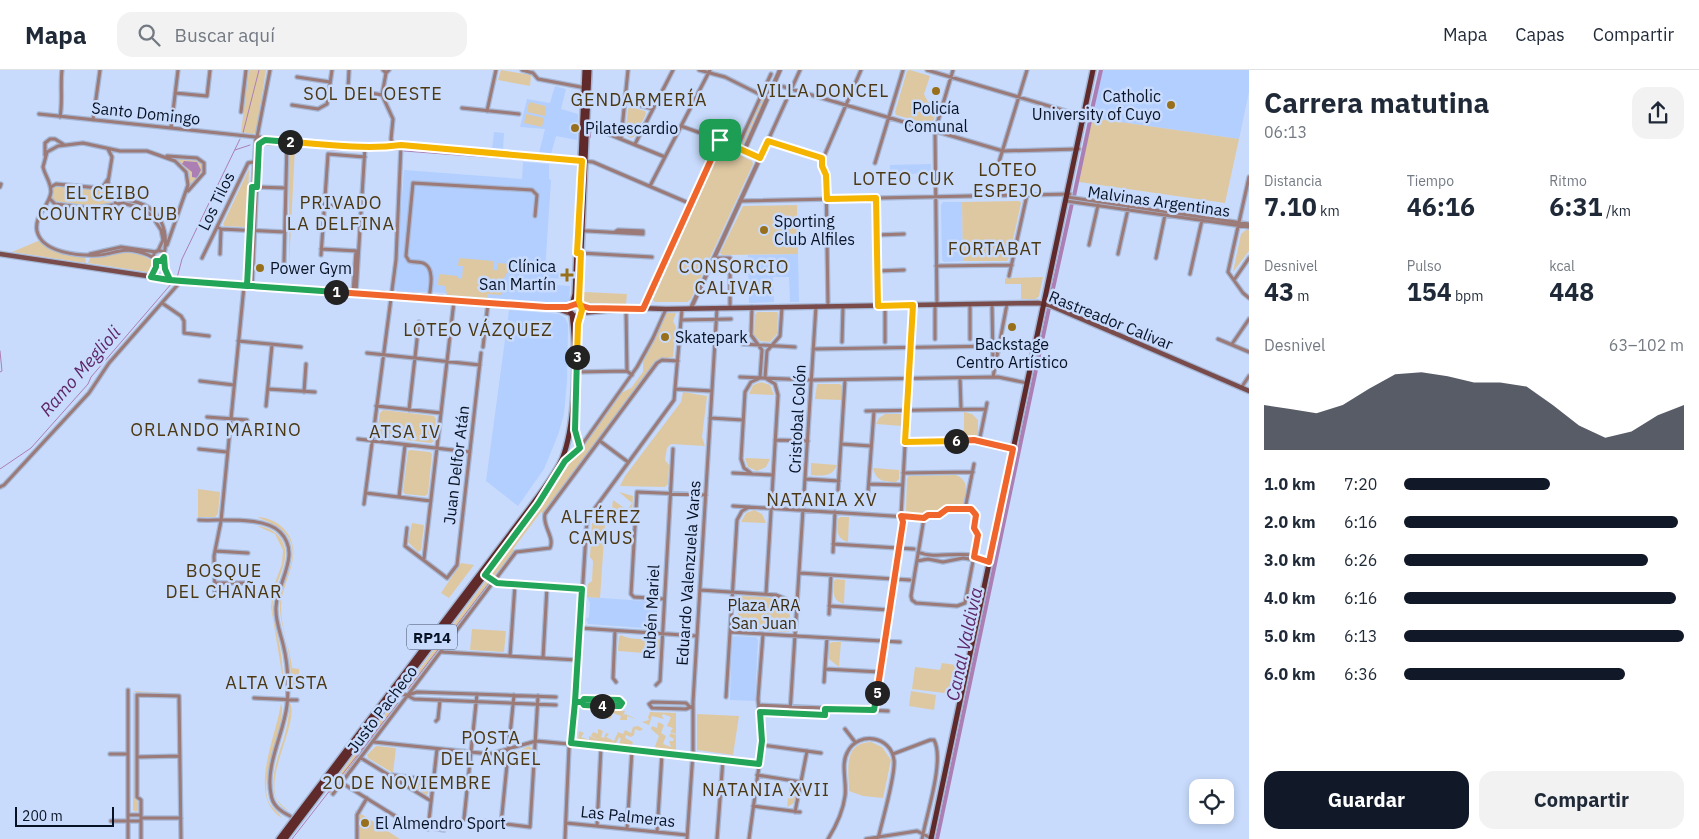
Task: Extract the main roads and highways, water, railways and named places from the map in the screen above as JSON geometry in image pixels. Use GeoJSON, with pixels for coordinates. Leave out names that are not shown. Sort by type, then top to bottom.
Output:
{"type":"FeatureCollection","features":[{"type":"Feature","properties":{"kind":"main road"},"geometry":{"type":"LineString","coordinates":[[567,440],[576,439],[578,327],[580,314],[579,253],[584,161],[585,70]]}},
{"type":"Feature","properties":{"kind":"main road"},"geometry":{"type":"LineString","coordinates":[[586,88],[590,70]]}},
{"type":"Feature","properties":{"kind":"main road"},"geometry":{"type":"LineString","coordinates":[[930,838],[1026,383],[1070,198],[1078,149],[1095,70]]}},
{"type":"Feature","properties":{"kind":"main road"},"geometry":{"type":"LineString","coordinates":[[571,314],[575,296],[579,253]]}},
{"type":"Feature","properties":{"kind":"main road"},"geometry":{"type":"LineString","coordinates":[[0,254],[181,281],[546,307],[580,306]]}},
{"type":"Feature","properties":{"kind":"main road","name":"Rastreador Calivar"},"geometry":{"type":"LineString","coordinates":[[580,306],[666,309],[1044,304],[1249,391]]}},
{"type":"Feature","properties":{"kind":"main road"},"geometry":{"type":"LineString","coordinates":[[546,307],[571,314],[580,314]]}},
{"type":"Feature","properties":{"kind":"main road","name":"Rastreador Calivar"},"geometry":{"type":"LineString","coordinates":[[580,314],[626,309]]}},
{"type":"Feature","properties":{"kind":"main road","name":"RP14"},"geometry":{"type":"LineString","coordinates":[[483,573],[563,457],[571,430],[572,416],[574,336],[571,314]]}},
{"type":"Feature","properties":{"kind":"main road","name":"RP14"},"geometry":{"type":"LineString","coordinates":[[279,839],[538,504],[565,461],[580,448],[576,439]]}},
{"type":"Feature","properties":{"kind":"main road"},"geometry":{"type":"LineString","coordinates":[[565,447],[568,452],[576,453]]}},
{"type":"Feature","properties":{"kind":"main road","name":"RP14"},"geometry":{"type":"LineString","coordinates":[[285,839],[393,692]]}},
{"type":"Feature","properties":{"kind":"waterway"},"geometry":{"type":"LineString","coordinates":[[243,133],[259,70]]}},
{"type":"Feature","properties":{"kind":"waterway"},"geometry":{"type":"LineString","coordinates":[[591,100],[592,70]]}},
{"type":"Feature","properties":{"kind":"waterway","name":"Canal Valdivia"},"geometry":{"type":"LineString","coordinates":[[1090,118],[1101,70]]}},
{"type":"Feature","properties":{"kind":"waterway","name":"Canal Valdivia"},"geometry":{"type":"LineString","coordinates":[[1074,196],[1090,121]]}},
{"type":"Feature","properties":{"kind":"waterway"},"geometry":{"type":"LineString","coordinates":[[590,138],[591,130]]}},
{"type":"Feature","properties":{"kind":"waterway","name":"Ramo Meglioli"},"geometry":{"type":"LineString","coordinates":[[240,139],[182,259],[177,278],[244,281]]}},
{"type":"Feature","properties":{"kind":"waterway"},"geometry":{"type":"LineString","coordinates":[[235,150],[250,145]]}},
{"type":"Feature","properties":{"kind":"waterway"},"geometry":{"type":"LineString","coordinates":[[263,145],[284,145]]}},
{"type":"Feature","properties":{"kind":"waterway"},"geometry":{"type":"LineString","coordinates":[[294,145],[333,150],[363,151]]}},
{"type":"Feature","properties":{"kind":"waterway"},"geometry":{"type":"LineString","coordinates":[[578,154],[579,147]]}},
{"type":"Feature","properties":{"kind":"waterway"},"geometry":{"type":"LineString","coordinates":[[368,151],[399,150]]}},
{"type":"Feature","properties":{"kind":"waterway"},"geometry":{"type":"LineString","coordinates":[[404,151],[578,164]]}},
{"type":"Feature","properties":{"kind":"waterway","name":"Canal Valdivia"},"geometry":{"type":"LineString","coordinates":[[1050,302],[1072,203]]}},
{"type":"Feature","properties":{"kind":"waterway","name":"Ramo Meglioli"},"geometry":{"type":"LineString","coordinates":[[0,469],[31,448],[88,384],[91,377],[172,283]]}},
{"type":"Feature","properties":{"kind":"waterway","name":"Ramo Meglioli"},"geometry":{"type":"LineString","coordinates":[[272,284],[351,289]]}},
{"type":"Feature","properties":{"kind":"waterway","name":"Ramo Meglioli"},"geometry":{"type":"LineString","coordinates":[[361,290],[385,291]]}},
{"type":"Feature","properties":{"kind":"waterway","name":"Ramo Meglioli"},"geometry":{"type":"LineString","coordinates":[[397,292],[410,293]]}},
{"type":"Feature","properties":{"kind":"waterway","name":"Ramo Meglioli"},"geometry":{"type":"LineString","coordinates":[[411,293],[428,294]]}},
{"type":"Feature","properties":{"kind":"waterway","name":"Ramo Meglioli"},"geometry":{"type":"LineString","coordinates":[[433,295],[443,295]]}},
{"type":"Feature","properties":{"kind":"waterway","name":"Ramo Meglioli"},"geometry":{"type":"LineString","coordinates":[[446,296],[544,303]]}},
{"type":"Feature","properties":{"kind":"waterway","name":"Canal Valdivia"},"geometry":{"type":"LineString","coordinates":[[937,839],[1049,308]]}},
{"type":"Feature","properties":{"kind":"waterway"},"geometry":{"type":"LineString","coordinates":[[0,351],[2,371],[0,372]]}},
{"type":"Feature","properties":{"kind":"waterway"},"geometry":{"type":"LineString","coordinates":[[408,689],[489,583]]}},
{"type":"Feature","properties":{"kind":"waterway"},"geometry":{"type":"LineString","coordinates":[[292,839],[398,703]]}},
{"type":"Feature","properties":{"kind":"waterway"},"geometry":{"type":"LineString","coordinates":[[329,792],[333,791],[379,727]]}},
{"type":"Feature","properties":{"kind":"place","name":"Policía Comunal"},"geometry":{"type":"Point","coordinates":[936,91]}},
{"type":"Feature","properties":{"kind":"place","name":"Catholic University of Cuyo"},"geometry":{"type":"Point","coordinates":[1171,105]}},
{"type":"Feature","properties":{"kind":"place","name":"Pilatescardio"},"geometry":{"type":"Point","coordinates":[575,128]}},
{"type":"Feature","properties":{"kind":"place","name":"Sporting Club Alfiles"},"geometry":{"type":"Point","coordinates":[764,230]}},
{"type":"Feature","properties":{"kind":"place","name":"Power Gym"},"geometry":{"type":"Point","coordinates":[260,268]}},
{"type":"Feature","properties":{"kind":"place","name":"Clínica San Martín"},"geometry":{"type":"Point","coordinates":[567,275]}},
{"type":"Feature","properties":{"kind":"place","name":"Backstage Centro Artístico"},"geometry":{"type":"Point","coordinates":[1012,327]}},
{"type":"Feature","properties":{"kind":"place","name":"Skatepark"},"geometry":{"type":"Point","coordinates":[665,337]}},
{"type":"Feature","properties":{"kind":"place","name":"El Almendro Sport"},"geometry":{"type":"Point","coordinates":[365,823]}},
{"type":"Feature","properties":{"kind":"district","name":"VILLA DONCEL"},"geometry":{"type":"Point","coordinates":[823,90]}},
{"type":"Feature","properties":{"kind":"district","name":"SOL DEL OESTE"},"geometry":{"type":"Point","coordinates":[373,93]}},
{"type":"Feature","properties":{"kind":"district","name":"GENDARMERÍA"},"geometry":{"type":"Point","coordinates":[639,99]}},
{"type":"Feature","properties":{"kind":"district","name":"LOTEO CUK"},"geometry":{"type":"Point","coordinates":[904,178]}},
{"type":"Feature","properties":{"kind":"district","name":"LOTEO ESPEJO"},"geometry":{"type":"Point","coordinates":[1008,179]}},
{"type":"Feature","properties":{"kind":"district","name":"EL CEIBO COUNTRY CLUB"},"geometry":{"type":"Point","coordinates":[108,202]}},
{"type":"Feature","properties":{"kind":"district","name":"PRIVADO LA DELFINA"},"geometry":{"type":"Point","coordinates":[341,212]}},
{"type":"Feature","properties":{"kind":"district","name":"FORTABAT"},"geometry":{"type":"Point","coordinates":[995,248]}},
{"type":"Feature","properties":{"kind":"district","name":"CONSORCIO CALIVAR"},"geometry":{"type":"Point","coordinates":[734,276]}},
{"type":"Feature","properties":{"kind":"district","name":"LOTEO VÁZQUEZ"},"geometry":{"type":"Point","coordinates":[478,329]}},
{"type":"Feature","properties":{"kind":"district","name":"ORLANDO MARINO"},"geometry":{"type":"Point","coordinates":[216,429]}},
{"type":"Feature","properties":{"kind":"district","name":"ATSA IV"},"geometry":{"type":"Point","coordinates":[405,431]}},
{"type":"Feature","properties":{"kind":"district","name":"NATANIA XV"},"geometry":{"type":"Point","coordinates":[822,499]}},
{"type":"Feature","properties":{"kind":"district","name":"ALFÉREZ CAMUS"},"geometry":{"type":"Point","coordinates":[601,526]}},
{"type":"Feature","properties":{"kind":"district","name":"BOSQUE DEL CHAÑAR"},"geometry":{"type":"Point","coordinates":[224,580]}},
{"type":"Feature","properties":{"kind":"district","name":"ALTA VISTA"},"geometry":{"type":"Point","coordinates":[277,682]}},
{"type":"Feature","properties":{"kind":"district","name":"POSTA DEL ÁNGEL"},"geometry":{"type":"Point","coordinates":[491,748]}},
{"type":"Feature","properties":{"kind":"district","name":"20 DE NOVIEMBRE"},"geometry":{"type":"Point","coordinates":[407,782]}},
{"type":"Feature","properties":{"kind":"district","name":"NATANIA XVII"},"geometry":{"type":"Point","coordinates":[766,789]}},
{"type":"Feature","properties":{"kind":"park label","name":"Plaza ARA San Juan"},"geometry":{"type":"Point","coordinates":[764,614]}}]}
